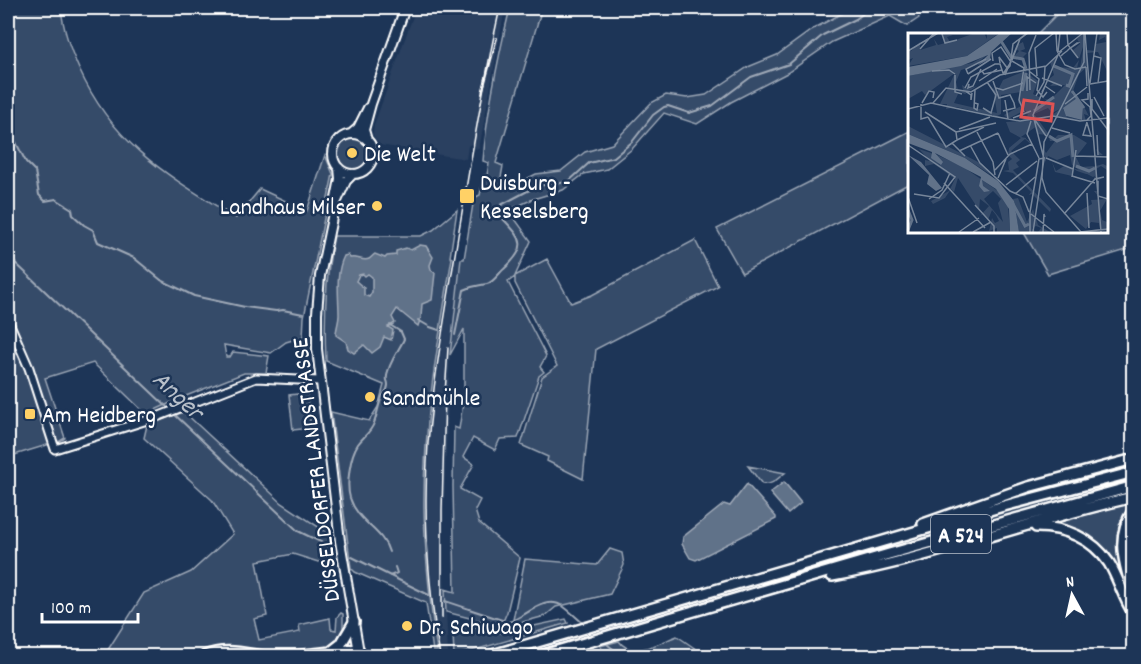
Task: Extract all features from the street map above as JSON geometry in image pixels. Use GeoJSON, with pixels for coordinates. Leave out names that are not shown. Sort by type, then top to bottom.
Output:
{"type":"FeatureCollection","features":[{"type":"Feature","properties":{"kind":"highway"},"geometry":{"type":"LineString","coordinates":[[1110,464],[1134,453]]}},
{"type":"Feature","properties":{"kind":"highway"},"geometry":{"type":"LineString","coordinates":[[882,541],[963,509],[1028,487],[1134,459]]}},
{"type":"Feature","properties":{"kind":"highway","name":"A 524"},"geometry":{"type":"LineString","coordinates":[[489,657],[1000,507],[1134,472]]}},
{"type":"Feature","properties":{"kind":"highway","name":"A 524"},"geometry":{"type":"LineString","coordinates":[[540,657],[900,551],[1134,486]]}},
{"type":"Feature","properties":{"kind":"highway"},"geometry":{"type":"LineString","coordinates":[[789,584],[879,567],[1134,497]]}},
{"type":"Feature","properties":{"kind":"highway"},"geometry":{"type":"LineString","coordinates":[[1134,510],[1124,525],[1122,542],[1124,563],[1134,596]]}},
{"type":"Feature","properties":{"kind":"highway"},"geometry":{"type":"LineString","coordinates":[[1012,531],[1052,527],[1066,530],[1085,540],[1097,549],[1109,563],[1134,614]]}},
{"type":"Feature","properties":{"kind":"highway"},"geometry":{"type":"LineString","coordinates":[[331,652],[341,644],[354,622]]}},
{"type":"Feature","properties":{"kind":"highway"},"geometry":{"type":"LineString","coordinates":[[205,657],[227,651],[261,657]]}},
{"type":"Feature","properties":{"kind":"highway"},"geometry":{"type":"LineString","coordinates":[[296,657],[331,652],[358,655]]}},
{"type":"Feature","properties":{"kind":"main road"},"geometry":{"type":"LineString","coordinates":[[371,104],[358,128],[341,138],[334,148],[333,159],[339,168],[353,174],[365,169],[370,162],[372,153],[364,130],[405,8]]}},
{"type":"Feature","properties":{"kind":"main road"},"geometry":{"type":"LineString","coordinates":[[351,134],[359,135],[367,140]]}},
{"type":"Feature","properties":{"kind":"main road","name":"DÜSSELDORFER LANDSTRASSE"},"geometry":{"type":"LineString","coordinates":[[339,168],[340,179],[325,245],[317,313],[319,381],[358,655]]}},
{"type":"Feature","properties":{"kind":"main road","name":"DÜSSELDORFER LANDSTRASSE"},"geometry":{"type":"LineString","coordinates":[[334,207],[346,181],[353,174]]}},
{"type":"Feature","properties":{"kind":"street"},"geometry":{"type":"LineString","coordinates":[[8,320],[29,368],[55,449],[165,414],[256,378],[319,381]]}},
{"type":"Feature","properties":{"kind":"shaded area"},"geometry":{"type":"Polygon","coordinates":[[[8,8],[61,8],[65,31],[76,61],[93,96],[109,119],[126,139],[165,172],[236,218],[260,189],[307,211],[325,155],[333,174],[304,317],[303,337],[286,342],[271,353],[224,345],[226,357],[230,357],[233,352],[269,356],[266,373],[244,373],[146,414],[93,363],[45,378],[65,438],[8,457],[8,8]]]}},
{"type":"Feature","properties":{"kind":"shaded area"},"geometry":{"type":"Polygon","coordinates":[[[416,8],[505,8],[479,149],[471,148],[471,144],[468,146],[466,159],[380,145],[373,135],[374,125],[416,8]]]}},
{"type":"Feature","properties":{"kind":"shaded area"},"geometry":{"type":"Polygon","coordinates":[[[510,8],[542,8],[496,163],[503,166],[500,183],[503,188],[507,189],[536,174],[561,171],[585,152],[612,144],[651,103],[666,95],[687,98],[706,95],[748,67],[777,55],[813,29],[852,8],[916,8],[919,18],[907,26],[890,16],[832,42],[787,73],[731,102],[697,124],[664,113],[632,149],[607,169],[584,174],[563,190],[533,199],[511,209],[512,215],[531,241],[515,276],[547,259],[571,303],[592,295],[695,240],[718,286],[596,349],[583,479],[547,461],[548,457],[521,445],[542,377],[557,366],[515,283],[515,277],[508,282],[546,356],[540,367],[544,372],[539,376],[518,438],[500,439],[495,450],[473,438],[463,457],[474,464],[460,489],[480,500],[475,510],[479,523],[520,558],[507,612],[501,626],[446,612],[445,589],[455,592],[454,427],[459,429],[464,397],[464,329],[450,355],[461,259],[464,259],[474,198],[480,195],[484,175],[487,175],[489,163],[483,161],[487,123],[510,8]]]}},
{"type":"Feature","properties":{"kind":"shaded area"},"geometry":{"type":"Polygon","coordinates":[[[1063,8],[1133,8],[1133,248],[1048,274],[1024,232],[1108,232],[1108,33],[1038,33],[1063,8]]]}},
{"type":"Feature","properties":{"kind":"shaded area"},"geometry":{"type":"Polygon","coordinates":[[[908,132],[908,184],[742,273],[717,229],[908,132]]]}},
{"type":"Feature","properties":{"kind":"shaded area"},"geometry":{"type":"Polygon","coordinates":[[[353,138],[364,143],[369,154],[364,165],[353,170],[342,165],[337,154],[342,143],[353,138]]]}},
{"type":"Feature","properties":{"kind":"shaded area"},"geometry":{"type":"Polygon","coordinates":[[[457,210],[450,257],[452,258],[432,383],[424,477],[428,580],[437,651],[433,651],[426,603],[355,572],[351,568],[331,412],[369,421],[378,407],[384,385],[326,361],[326,298],[334,236],[421,236],[433,230],[457,210]]]}},
{"type":"Feature","properties":{"kind":"shaded area"},"geometry":{"type":"Polygon","coordinates":[[[420,245],[426,246],[433,257],[430,265],[431,270],[435,273],[432,300],[422,304],[418,326],[397,309],[392,317],[395,323],[388,327],[393,330],[391,340],[384,337],[380,347],[372,353],[364,345],[354,353],[348,349],[346,342],[336,335],[339,315],[338,278],[344,256],[367,260],[375,254],[385,258],[396,255],[396,251],[406,248],[411,250],[420,245]],[[368,274],[359,275],[356,281],[364,288],[364,295],[369,297],[372,292],[372,277],[368,274]]]}},
{"type":"Feature","properties":{"kind":"shaded area"},"geometry":{"type":"Polygon","coordinates":[[[452,258],[461,259],[450,355],[444,509],[448,656],[438,656],[427,565],[424,508],[425,468],[430,397],[452,258]]]}},
{"type":"Feature","properties":{"kind":"shaded area"},"geometry":{"type":"Polygon","coordinates":[[[307,393],[311,428],[293,430],[289,395],[307,393]]]}},
{"type":"Feature","properties":{"kind":"shaded area"},"geometry":{"type":"Polygon","coordinates":[[[184,412],[282,503],[329,534],[332,553],[328,565],[293,554],[257,561],[267,616],[254,619],[259,640],[300,632],[299,625],[330,618],[331,629],[336,630],[337,617],[341,613],[343,614],[343,628],[337,639],[340,641],[333,647],[294,655],[264,655],[227,647],[212,648],[196,656],[104,656],[144,593],[191,572],[233,534],[212,500],[144,438],[147,425],[184,412]]]}},
{"type":"Feature","properties":{"kind":"shaded area"},"geometry":{"type":"Polygon","coordinates":[[[748,466],[785,473],[772,483],[762,484],[748,466]]]}},
{"type":"Feature","properties":{"kind":"shaded area"},"geometry":{"type":"Polygon","coordinates":[[[784,482],[801,503],[788,514],[770,493],[784,482]]]}},
{"type":"Feature","properties":{"kind":"shaded area"},"geometry":{"type":"Polygon","coordinates":[[[747,484],[776,519],[696,560],[690,558],[682,544],[683,537],[724,504],[730,506],[747,484]]]}},
{"type":"Feature","properties":{"kind":"shaded area"},"geometry":{"type":"Polygon","coordinates":[[[1133,500],[1121,522],[1117,542],[1119,563],[1126,587],[1112,562],[1098,545],[1079,532],[1052,522],[1133,500]]]}},
{"type":"Feature","properties":{"kind":"shaded area"},"geometry":{"type":"Polygon","coordinates":[[[1133,515],[1133,587],[1127,560],[1126,541],[1133,515]]]}},
{"type":"Feature","properties":{"kind":"shaded area"},"geometry":{"type":"Polygon","coordinates":[[[610,549],[622,553],[624,565],[610,594],[556,607],[545,616],[512,625],[525,559],[597,565],[610,549]]]}},
{"type":"Feature","properties":{"kind":"shaded area"},"geometry":{"type":"Polygon","coordinates":[[[566,619],[568,623],[454,656],[453,633],[456,626],[469,626],[502,633],[566,619]]]}},
{"type":"Feature","properties":{"kind":"shaded area"},"geometry":{"type":"Polygon","coordinates":[[[677,636],[706,656],[574,656],[602,649],[600,646],[619,641],[631,649],[639,649],[677,636]]]}},
{"type":"Feature","properties":{"kind":"waterway"},"geometry":{"type":"LineString","coordinates":[[455,335],[464,290],[491,282],[518,252],[520,245],[516,234],[498,213],[501,205],[537,186],[568,182],[589,163],[614,157],[632,142],[653,115],[664,107],[668,106],[689,113],[712,106],[751,77],[789,64],[823,35],[856,19],[870,8]]}},
{"type":"Feature","properties":{"kind":"waterway"},"geometry":{"type":"LineString","coordinates":[[8,127],[26,162],[35,171],[39,195],[45,201],[56,199],[72,209],[73,215],[93,230],[98,242],[134,258],[161,280],[194,296],[245,307],[303,314]]}},
{"type":"Feature","properties":{"kind":"waterway","name":"Anger"},"geometry":{"type":"LineString","coordinates":[[8,256],[169,409]]}},
{"type":"Feature","properties":{"kind":"waterway"},"geometry":{"type":"LineString","coordinates":[[418,320],[439,330]]}},
{"type":"Feature","properties":{"kind":"waterway"},"geometry":{"type":"LineString","coordinates":[[389,552],[382,538],[354,507],[348,485],[355,449],[373,426],[381,399],[387,389],[389,367],[404,339],[401,332],[390,325]]}},
{"type":"Feature","properties":{"kind":"waterway","name":"Anger"},"geometry":{"type":"LineString","coordinates":[[173,413],[298,531],[333,548]]}},
{"type":"Feature","properties":{"kind":"waterway","name":"Anger"},"geometry":{"type":"LineString","coordinates":[[350,556],[429,595]]}},
{"type":"Feature","properties":{"kind":"waterway"},"geometry":{"type":"LineString","coordinates":[[390,576],[397,573],[395,567]]}},
{"type":"Feature","properties":{"kind":"waterway","name":"Anger"},"geometry":{"type":"LineString","coordinates":[[445,601],[508,622],[542,605],[557,603],[585,625]]}},
{"type":"Feature","properties":{"kind":"waterway","name":"Anger"},"geometry":{"type":"LineString","coordinates":[[603,641],[622,656]]}},
{"type":"Feature","properties":{"kind":"waterway","name":"Anger"},"geometry":{"type":"LineString","coordinates":[[648,656],[666,651],[693,656]]}},
{"type":"Feature","properties":{"kind":"tram line"},"geometry":{"type":"LineString","coordinates":[[440,656],[432,604],[428,550],[426,497],[428,443],[437,365],[458,236],[500,8]]}},
{"type":"Feature","properties":{"kind":"tram line"},"geometry":{"type":"LineString","coordinates":[[442,618],[442,510],[448,348]]}},
{"type":"Feature","properties":{"kind":"railway"},"geometry":{"type":"LineString","coordinates":[[482,93],[497,38]]}},
{"type":"Feature","properties":{"kind":"place","name":"Die Welt"},"geometry":{"type":"Point","coordinates":[352,153]}},
{"type":"Feature","properties":{"kind":"place","name":"Duisburg - Kesselsberg"},"geometry":{"type":"Point","coordinates":[467,196]}},
{"type":"Feature","properties":{"kind":"place","name":"Landhaus Milser"},"geometry":{"type":"Point","coordinates":[377,206]}},
{"type":"Feature","properties":{"kind":"place","name":"Sandmühle"},"geometry":{"type":"Point","coordinates":[370,397]}},
{"type":"Feature","properties":{"kind":"place","name":"Am Heidberg"},"geometry":{"type":"Point","coordinates":[30,414]}},
{"type":"Feature","properties":{"kind":"place","name":"Dr. Schiwago"},"geometry":{"type":"Point","coordinates":[407,626]}}]}
